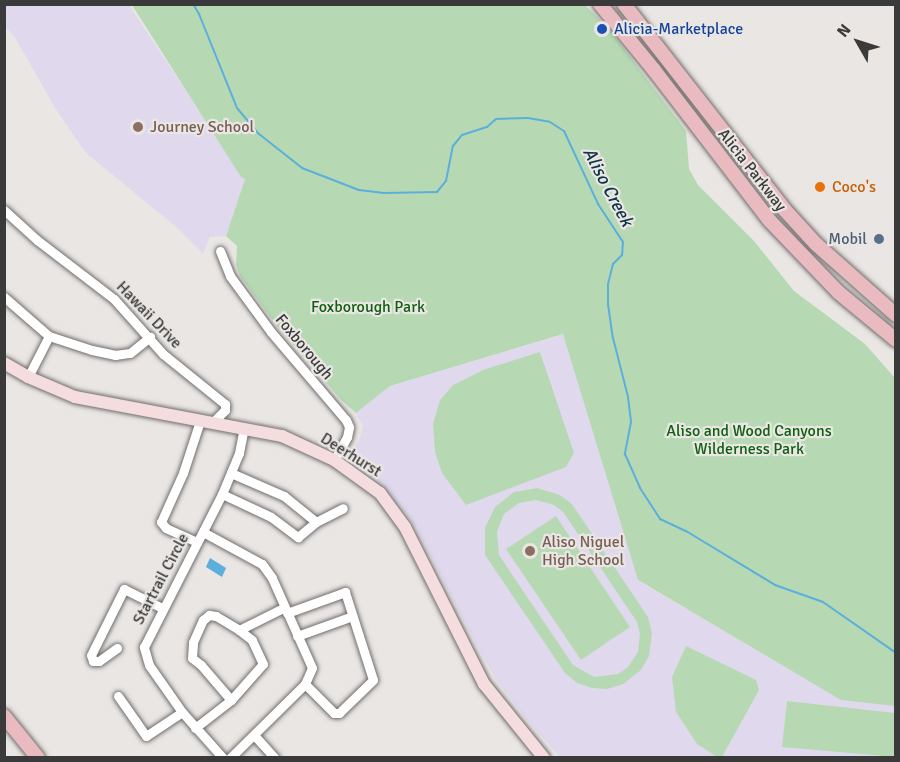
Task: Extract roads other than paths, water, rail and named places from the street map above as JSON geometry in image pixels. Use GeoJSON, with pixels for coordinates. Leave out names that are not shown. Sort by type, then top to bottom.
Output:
{"type":"FeatureCollection","features":[{"type":"Feature","properties":{"kind":"main road","name":"Alicia Parkway"},"geometry":{"type":"LineString","coordinates":[[600,4],[654,70],[770,221],[838,292],[896,340]]}},
{"type":"Feature","properties":{"kind":"main road","name":"Alicia Parkway"},"geometry":{"type":"LineString","coordinates":[[624,4],[784,209],[816,244],[896,315]]}},
{"type":"Feature","properties":{"kind":"main road"},"geometry":{"type":"LineString","coordinates":[[4,716],[38,758]]}},
{"type":"Feature","properties":{"kind":"street","name":"Hawaii Drive"},"geometry":{"type":"LineString","coordinates":[[4,210],[37,240],[114,299],[163,354],[225,404],[225,410],[206,422]]}},
{"type":"Feature","properties":{"kind":"street","name":"Foxborough"},"geometry":{"type":"LineString","coordinates":[[220,251],[230,276],[271,332],[346,420],[349,428],[347,437],[334,460]]}},
{"type":"Feature","properties":{"kind":"street"},"geometry":{"type":"LineString","coordinates":[[4,297],[49,336],[115,355],[130,353],[150,337]]}},
{"type":"Feature","properties":{"kind":"street"},"geometry":{"type":"LineString","coordinates":[[28,377],[49,336]]}},
{"type":"Feature","properties":{"kind":"street","name":"Deerhurst"},"geometry":{"type":"LineString","coordinates":[[4,363],[28,377],[75,397],[282,436],[334,460],[380,493],[392,506],[405,527],[484,684],[544,758]]}},
{"type":"Feature","properties":{"kind":"street"},"geometry":{"type":"LineString","coordinates":[[196,542],[166,528],[161,522],[206,422]]}},
{"type":"Feature","properties":{"kind":"street","name":"Startrail Circle"},"geometry":{"type":"LineString","coordinates":[[223,758],[182,712],[145,657],[147,638],[222,494],[231,473],[244,428]]}},
{"type":"Feature","properties":{"kind":"street"},"geometry":{"type":"LineString","coordinates":[[231,473],[284,496],[316,522]]}},
{"type":"Feature","properties":{"kind":"street"},"geometry":{"type":"LineString","coordinates":[[222,494],[271,517],[298,537],[316,522],[343,508]]}},
{"type":"Feature","properties":{"kind":"street","name":"Startrail Circle"},"geometry":{"type":"LineString","coordinates":[[203,532],[262,564],[273,578],[312,668],[305,684]]}},
{"type":"Feature","properties":{"kind":"street"},"geometry":{"type":"LineString","coordinates":[[117,648],[99,661],[93,661],[91,655],[124,589],[162,608]]}},
{"type":"Feature","properties":{"kind":"street"},"geometry":{"type":"LineString","coordinates":[[230,758],[305,684],[334,713],[339,713],[373,680],[345,592],[286,610],[239,630]]}},
{"type":"Feature","properties":{"kind":"street"},"geometry":{"type":"LineString","coordinates":[[195,728],[231,700],[263,664],[252,640],[239,630],[209,615],[202,620],[191,652],[192,658],[201,665],[231,700]]}},
{"type":"Feature","properties":{"kind":"street"},"geometry":{"type":"LineString","coordinates":[[297,636],[353,616]]}},
{"type":"Feature","properties":{"kind":"street"},"geometry":{"type":"LineString","coordinates":[[118,696],[146,736],[182,712]]}},
{"type":"Feature","properties":{"kind":"street"},"geometry":{"type":"LineString","coordinates":[[254,735],[275,758]]}},
{"type":"Feature","properties":{"kind":"water"},"geometry":{"type":"Polygon","coordinates":[[[210,558],[226,568],[222,577],[206,567],[210,558]]]}},
{"type":"Feature","properties":{"kind":"waterway","name":"Aliso Creek"},"geometry":{"type":"LineString","coordinates":[[193,4],[237,108],[259,134],[302,168],[359,190],[384,193],[437,192],[446,181],[453,146],[462,135],[487,127],[496,119],[528,118],[550,122],[564,131],[598,204],[623,242],[622,255],[613,264],[608,284],[608,304],[613,338],[628,397],[631,422],[625,454],[640,488],[660,519],[686,531],[775,585],[823,602],[896,653]]}},
{"type":"Feature","properties":{"kind":"place","name":"Alicia-Marketplace"},"geometry":{"type":"Point","coordinates":[602,29]}},
{"type":"Feature","properties":{"kind":"place","name":"Journey School"},"geometry":{"type":"Point","coordinates":[138,127]}},
{"type":"Feature","properties":{"kind":"place","name":"Coco's"},"geometry":{"type":"Point","coordinates":[820,187]}},
{"type":"Feature","properties":{"kind":"place","name":"Mobil"},"geometry":{"type":"Point","coordinates":[879,239]}},
{"type":"Feature","properties":{"kind":"place","name":"Aliso Niguel High School"},"geometry":{"type":"Point","coordinates":[530,551]}},
{"type":"Feature","properties":{"kind":"park label","name":"Foxborough Park"},"geometry":{"type":"Point","coordinates":[368,307]}},
{"type":"Feature","properties":{"kind":"park label","name":"Aliso and Wood Canyons Wilderness Park"},"geometry":{"type":"Point","coordinates":[749,440]}}]}
